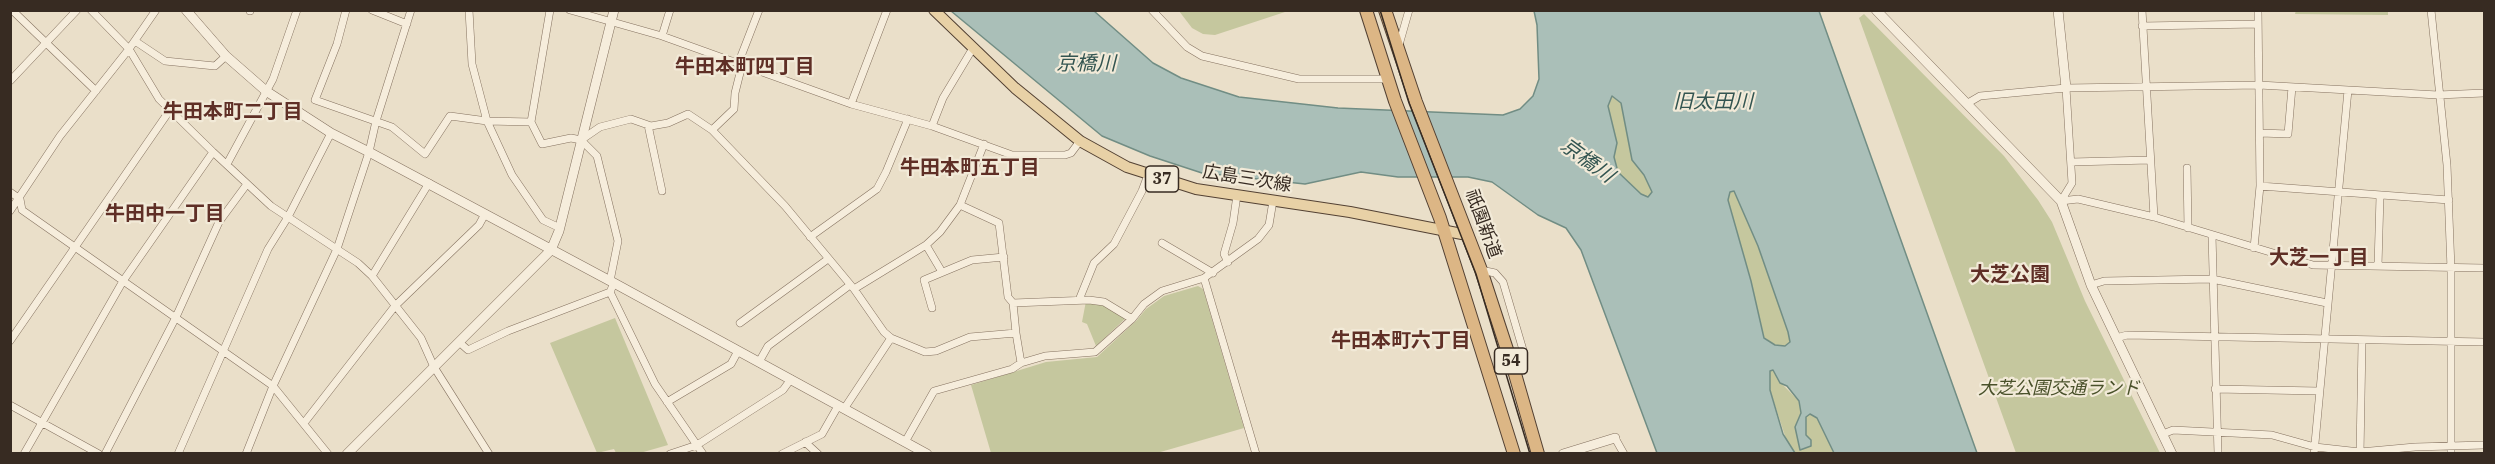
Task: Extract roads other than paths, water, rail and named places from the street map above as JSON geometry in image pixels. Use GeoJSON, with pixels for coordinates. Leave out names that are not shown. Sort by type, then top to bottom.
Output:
{"type":"FeatureCollection","features":[{"type":"Feature","properties":{"kind":"highway","name":"54"},"geometry":{"type":"LineString","coordinates":[[1366,10],[1395,101],[1439,215],[1514,453]]}},
{"type":"Feature","properties":{"kind":"highway","name":"祇園新道"},"geometry":{"type":"LineString","coordinates":[[1385,10],[1416,102],[1481,270],[1539,453]]}},
{"type":"Feature","properties":{"kind":"main road","name":"広島三次線"},"geometry":{"type":"LineString","coordinates":[[934,10],[1015,88],[1080,141],[1148,176],[1196,189],[1350,212],[1467,235]]}},
{"type":"Feature","properties":{"kind":"street"},"geometry":{"type":"LineString","coordinates":[[12,10],[96,91]]}},
{"type":"Feature","properties":{"kind":"street"},"geometry":{"type":"LineString","coordinates":[[10,81],[77,10]]}},
{"type":"Feature","properties":{"kind":"street"},"geometry":{"type":"LineString","coordinates":[[91,10],[129,49],[159,99],[213,152],[271,206],[358,262],[372,276],[421,338],[434,367],[489,453]]}},
{"type":"Feature","properties":{"kind":"street"},"geometry":{"type":"LineString","coordinates":[[10,211],[60,136],[129,49],[156,10]]}},
{"type":"Feature","properties":{"kind":"street"},"geometry":{"type":"LineString","coordinates":[[186,10],[226,56],[266,91],[331,133],[429,183],[611,285],[927,453]]}},
{"type":"Feature","properties":{"kind":"street"},"geometry":{"type":"LineString","coordinates":[[227,164],[273,79],[297,10]]}},
{"type":"Feature","properties":{"kind":"street"},"geometry":{"type":"LineString","coordinates":[[346,10],[337,44],[315,100],[392,127],[425,154],[450,116],[488,121],[531,122]]}},
{"type":"Feature","properties":{"kind":"street"},"geometry":{"type":"LineString","coordinates":[[372,10],[407,24]]}},
{"type":"Feature","properties":{"kind":"street"},"geometry":{"type":"LineString","coordinates":[[246,453],[273,386],[337,249],[369,152],[376,121],[411,10]]}},
{"type":"Feature","properties":{"kind":"street"},"geometry":{"type":"LineString","coordinates":[[469,10],[472,64],[488,121],[512,175],[543,220],[560,228]]}},
{"type":"Feature","properties":{"kind":"street"},"geometry":{"type":"LineString","coordinates":[[550,10],[531,122],[542,144],[571,138],[581,140],[597,156],[618,241],[611,285],[655,384],[703,453]]}},
{"type":"Feature","properties":{"kind":"street"},"geometry":{"type":"LineString","coordinates":[[570,10],[662,36],[851,104],[932,126],[1012,155],[1065,155],[1071,153],[1080,141]]}},
{"type":"Feature","properties":{"kind":"street"},"geometry":{"type":"LineString","coordinates":[[347,453],[551,250],[560,228],[614,10]]}},
{"type":"Feature","properties":{"kind":"street"},"geometry":{"type":"LineString","coordinates":[[662,36],[670,10]]}},
{"type":"Feature","properties":{"kind":"street"},"geometry":{"type":"LineString","coordinates":[[712,130],[734,109],[740,65],[759,10]]}},
{"type":"Feature","properties":{"kind":"street"},"geometry":{"type":"LineString","coordinates":[[851,104],[887,10]]}},
{"type":"Feature","properties":{"kind":"street"},"geometry":{"type":"LineString","coordinates":[[1152,10],[1187,47],[1202,56],[1299,79],[1389,80]]}},
{"type":"Feature","properties":{"kind":"street"},"geometry":{"type":"LineString","coordinates":[[1398,49],[1409,10]]}},
{"type":"Feature","properties":{"kind":"street"},"geometry":{"type":"LineString","coordinates":[[1876,10],[2061,201],[2091,285],[2172,453]]}},
{"type":"Feature","properties":{"kind":"street"},"geometry":{"type":"LineString","coordinates":[[2058,10],[2072,183],[2061,201]]}},
{"type":"Feature","properties":{"kind":"street"},"geometry":{"type":"LineString","coordinates":[[2142,10],[2154,217]]}},
{"type":"Feature","properties":{"kind":"street"},"geometry":{"type":"LineString","coordinates":[[2253,248],[2260,186],[2258,10]]}},
{"type":"Feature","properties":{"kind":"street"},"geometry":{"type":"LineString","coordinates":[[2431,10],[2447,165],[2451,269],[2451,450]]}},
{"type":"Feature","properties":{"kind":"street"},"geometry":{"type":"LineString","coordinates":[[2142,26],[2258,24]]}},
{"type":"Feature","properties":{"kind":"street"},"geometry":{"type":"LineString","coordinates":[[135,41],[165,61],[214,66],[226,56]]}},
{"type":"Feature","properties":{"kind":"street"},"geometry":{"type":"LineString","coordinates":[[932,126],[943,98],[973,48]]}},
{"type":"Feature","properties":{"kind":"street"},"geometry":{"type":"LineString","coordinates":[[1968,103],[1980,96],[2066,88],[2145,86],[2259,85],[2438,94],[2484,93]]}},
{"type":"Feature","properties":{"kind":"street"},"geometry":{"type":"LineString","coordinates":[[2261,133],[2288,134],[2292,87]]}},
{"type":"Feature","properties":{"kind":"street"},"geometry":{"type":"LineString","coordinates":[[2314,450],[2348,90]]}},
{"type":"Feature","properties":{"kind":"street"},"geometry":{"type":"LineString","coordinates":[[10,341],[170,110]]}},
{"type":"Feature","properties":{"kind":"street"},"geometry":{"type":"LineString","coordinates":[[581,140],[600,127],[631,119],[648,125],[668,123],[688,114],[712,130],[785,206],[891,338],[925,352],[936,351],[970,337],[1016,333]]}},
{"type":"Feature","properties":{"kind":"street"},"geometry":{"type":"LineString","coordinates":[[810,237],[877,189],[908,119]]}},
{"type":"Feature","properties":{"kind":"street"},"geometry":{"type":"LineString","coordinates":[[648,125],[662,191]]}},
{"type":"Feature","properties":{"kind":"street"},"geometry":{"type":"LineString","coordinates":[[178,453],[268,249],[288,217],[331,133]]}},
{"type":"Feature","properties":{"kind":"street"},"geometry":{"type":"LineString","coordinates":[[759,362],[768,346],[852,287],[926,245],[940,232],[960,205],[984,144]]}},
{"type":"Feature","properties":{"kind":"street"},"geometry":{"type":"LineString","coordinates":[[24,453],[123,281],[213,152]]}},
{"type":"Feature","properties":{"kind":"street"},"geometry":{"type":"LineString","coordinates":[[2071,162],[2150,160]]}},
{"type":"Feature","properties":{"kind":"street"},"geometry":{"type":"LineString","coordinates":[[2187,168],[2188,228]]}},
{"type":"Feature","properties":{"kind":"street"},"geometry":{"type":"LineString","coordinates":[[1079,300],[1094,263],[1114,244],[1148,176]]}},
{"type":"Feature","properties":{"kind":"street"},"geometry":{"type":"LineString","coordinates":[[372,276],[429,183]]}},
{"type":"Feature","properties":{"kind":"street"},"geometry":{"type":"LineString","coordinates":[[105,453],[176,317],[219,222],[247,184]]}},
{"type":"Feature","properties":{"kind":"street"},"geometry":{"type":"LineString","coordinates":[[2260,186],[2448,200]]}},
{"type":"Feature","properties":{"kind":"street"},"geometry":{"type":"LineString","coordinates":[[10,192],[20,199],[22,210],[273,386],[328,453]]}},
{"type":"Feature","properties":{"kind":"street"},"geometry":{"type":"LineString","coordinates":[[1228,262],[1224,254],[1233,223],[1237,195]]}},
{"type":"Feature","properties":{"kind":"street"},"geometry":{"type":"LineString","coordinates":[[2378,266],[2380,196]]}},
{"type":"Feature","properties":{"kind":"street"},"geometry":{"type":"LineString","coordinates":[[2061,201],[2078,199],[2154,217],[2313,265],[2484,268]]}},
{"type":"Feature","properties":{"kind":"street"},"geometry":{"type":"LineString","coordinates":[[905,442],[934,391],[1012,369],[1021,363],[1045,357],[1095,352],[1132,319],[1144,304],[1162,291],[1213,273],[1265,232],[1269,225],[1273,201]]}},
{"type":"Feature","properties":{"kind":"street"},"geometry":{"type":"LineString","coordinates":[[960,205],[999,223],[1008,297],[1013,303],[1021,363]]}},
{"type":"Feature","properties":{"kind":"street"},"geometry":{"type":"LineString","coordinates":[[304,423],[395,306],[479,225],[485,214]]}},
{"type":"Feature","properties":{"kind":"street"},"geometry":{"type":"LineString","coordinates":[[2211,235],[2218,453]]}},
{"type":"Feature","properties":{"kind":"street"},"geometry":{"type":"LineString","coordinates":[[1162,243],[1213,273]]}},
{"type":"Feature","properties":{"kind":"street"},"geometry":{"type":"LineString","coordinates":[[926,245],[942,272]]}},
{"type":"Feature","properties":{"kind":"street"},"geometry":{"type":"LineString","coordinates":[[932,308],[924,280],[972,260],[1004,257]]}},
{"type":"Feature","properties":{"kind":"street"},"geometry":{"type":"LineString","coordinates":[[740,323],[828,259]]}},
{"type":"Feature","properties":{"kind":"street"},"geometry":{"type":"LineString","coordinates":[[1204,278],[1256,453]]}},
{"type":"Feature","properties":{"kind":"street"},"geometry":{"type":"LineString","coordinates":[[2091,285],[2104,281],[2212,279],[2327,303]]}},
{"type":"Feature","properties":{"kind":"street"},"geometry":{"type":"LineString","coordinates":[[459,342],[468,350],[611,285]]}},
{"type":"Feature","properties":{"kind":"street"},"geometry":{"type":"LineString","coordinates":[[1013,303],[1079,300],[1104,302],[1132,319]]}},
{"type":"Feature","properties":{"kind":"street"},"geometry":{"type":"LineString","coordinates":[[2116,338],[2127,335],[2362,342],[2484,342]]}},
{"type":"Feature","properties":{"kind":"street"},"geometry":{"type":"LineString","coordinates":[[782,453],[822,434],[891,338]]}},
{"type":"Feature","properties":{"kind":"street"},"geometry":{"type":"LineString","coordinates":[[2360,453],[2362,342]]}},
{"type":"Feature","properties":{"kind":"street"},"geometry":{"type":"LineString","coordinates":[[667,402],[731,364],[738,351]]}},
{"type":"Feature","properties":{"kind":"street"},"geometry":{"type":"LineString","coordinates":[[670,453],[697,446],[783,390],[791,379]]}},
{"type":"Feature","properties":{"kind":"street"},"geometry":{"type":"LineString","coordinates":[[2215,388],[2319,391]]}},
{"type":"Feature","properties":{"kind":"street"},"geometry":{"type":"LineString","coordinates":[[10,405],[99,453]]}},
{"type":"Feature","properties":{"kind":"street"},"geometry":{"type":"LineString","coordinates":[[2163,434],[2173,430],[2272,435],[2314,450],[2360,453],[2451,450],[2484,445]]}},
{"type":"Feature","properties":{"kind":"street"},"geometry":{"type":"LineString","coordinates":[[1563,453],[1615,438],[1624,453]]}},
{"type":"Feature","properties":{"kind":"street"},"geometry":{"type":"LineString","coordinates":[[805,442],[818,453]]}},
{"type":"Feature","properties":{"kind":"water","name":"旧太田川"},"geometry":{"type":"Polygon","coordinates":[[[951,11],[1094,11],[1153,63],[1181,78],[1239,97],[1338,108],[1503,115],[1520,109],[1533,96],[1539,79],[1537,25],[1534,11],[1819,11],[1977,453],[1834,453],[1817,418],[1810,414],[1806,417],[1806,435],[1811,440],[1811,446],[1800,450],[1795,427],[1801,413],[1799,401],[1787,386],[1780,383],[1773,370],[1770,371],[1770,390],[1783,434],[1795,453],[1657,453],[1581,250],[1566,228],[1538,215],[1492,182],[1468,177],[1398,177],[1361,172],[1305,184],[1202,173],[1150,156],[1102,136],[951,11]],[[1612,96],[1608,106],[1617,143],[1614,157],[1618,172],[1641,194],[1648,197],[1652,192],[1644,175],[1632,160],[1621,103],[1612,96]],[[1734,191],[1730,192],[1728,200],[1751,281],[1764,338],[1775,345],[1785,346],[1790,342],[1788,332],[1758,246],[1734,191]]]}},
{"type":"Feature","properties":{"kind":"tram line"},"geometry":{"type":"LineString","coordinates":[[1380,10],[1409,103],[1476,274],[1530,454]]}},
{"type":"Feature","properties":{"kind":"district","name":"牛田本町四丁目"},"geometry":{"type":"Point","coordinates":[745,67]}},
{"type":"Feature","properties":{"kind":"district","name":"牛田本町二丁目"},"geometry":{"type":"Point","coordinates":[233,112]}},
{"type":"Feature","properties":{"kind":"district","name":"牛田本町五丁目"},"geometry":{"type":"Point","coordinates":[970,168]}},
{"type":"Feature","properties":{"kind":"district","name":"牛田中一丁目"},"geometry":{"type":"Point","coordinates":[165,214]}},
{"type":"Feature","properties":{"kind":"district","name":"大芝一丁目"},"geometry":{"type":"Point","coordinates":[2319,258]}},
{"type":"Feature","properties":{"kind":"district","name":"大芝公園"},"geometry":{"type":"Point","coordinates":[2010,275]}},
{"type":"Feature","properties":{"kind":"district","name":"牛田本町六丁目"},"geometry":{"type":"Point","coordinates":[1401,341]}},
{"type":"Feature","properties":{"kind":"water label","name":"京橋川"},"geometry":{"type":"Point","coordinates":[1086,64]}},
{"type":"Feature","properties":{"kind":"water label","name":"京橋川"},"geometry":{"type":"Point","coordinates":[1587,161]}},
{"type":"Feature","properties":{"kind":"park label","name":"大芝公園交通ランド"},"geometry":{"type":"Point","coordinates":[2059,389]}}]}
